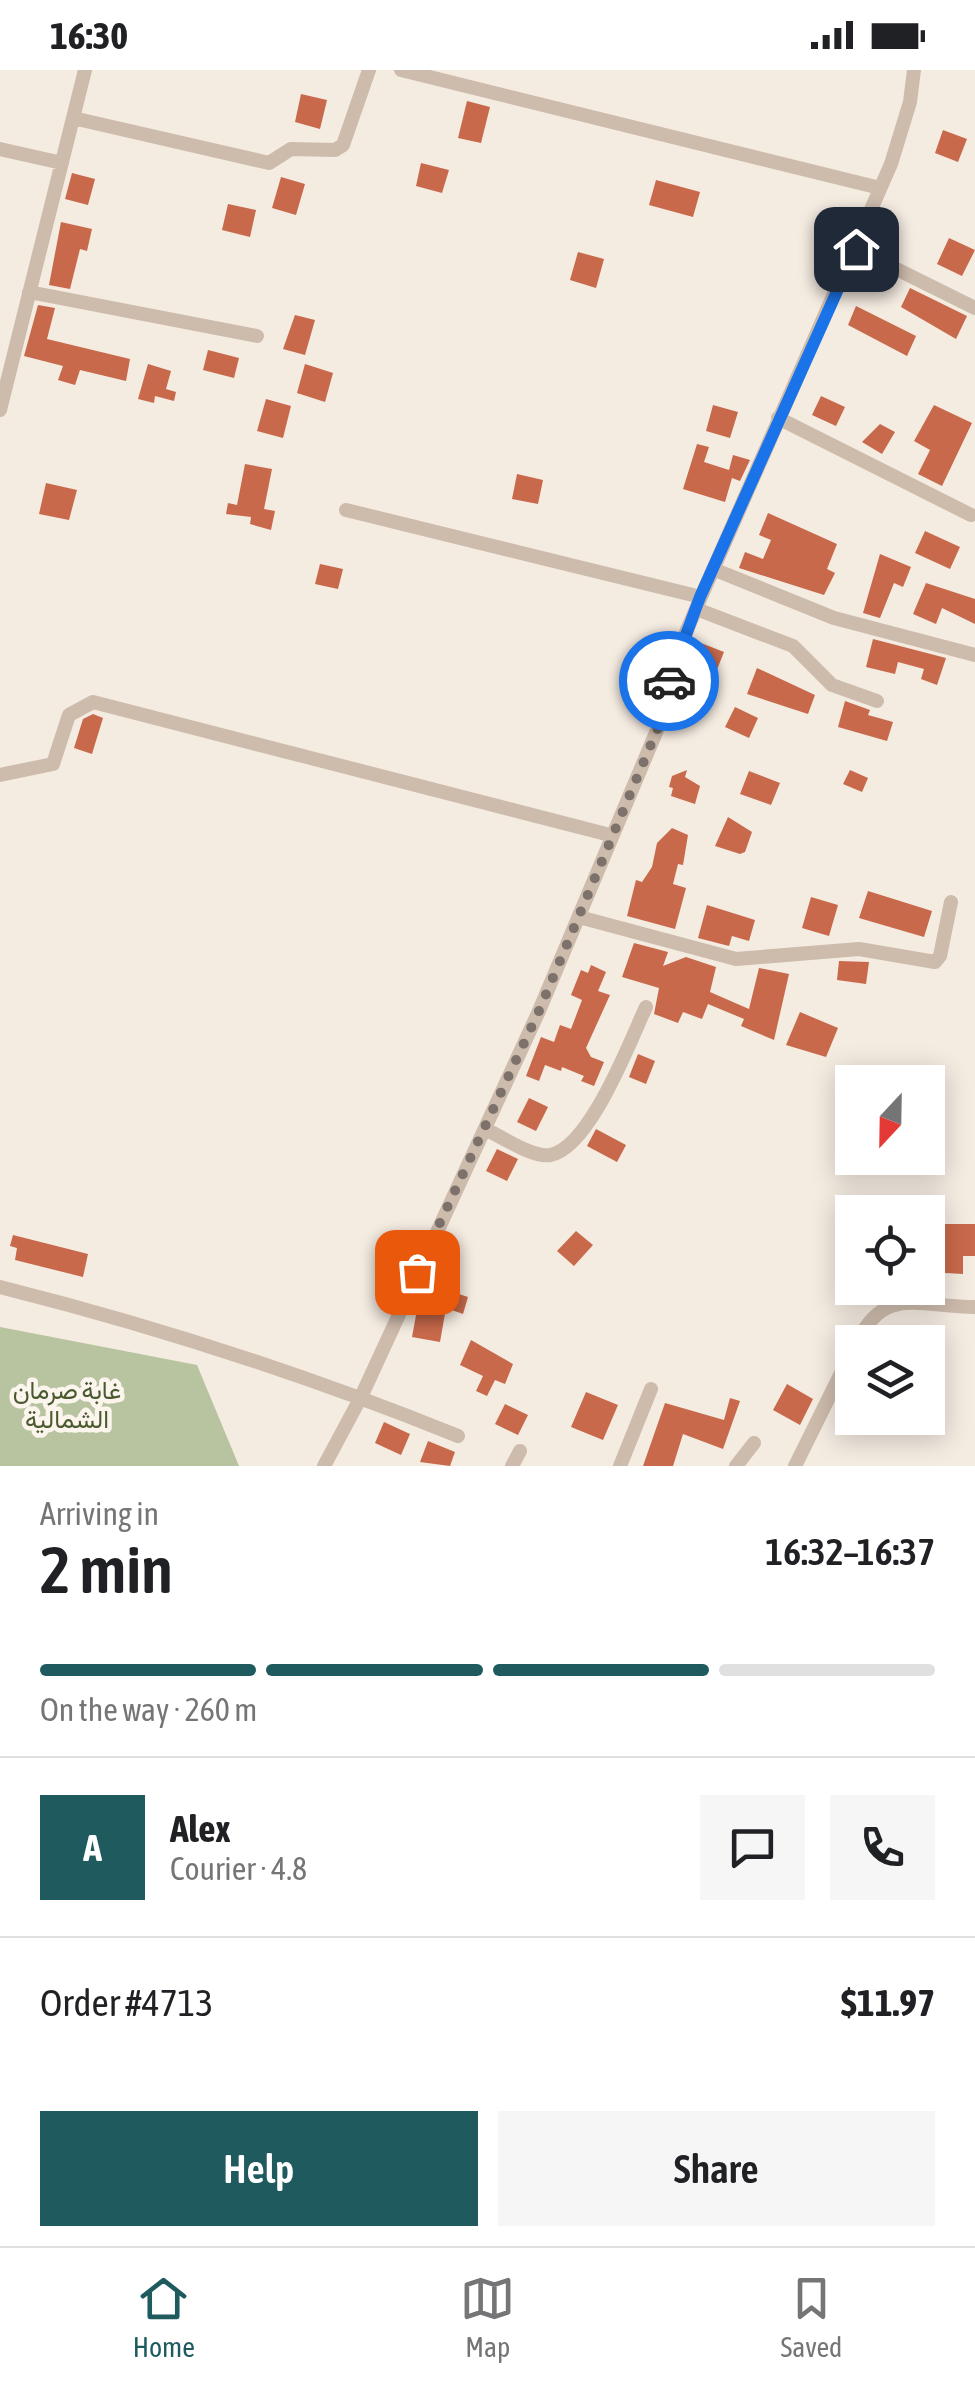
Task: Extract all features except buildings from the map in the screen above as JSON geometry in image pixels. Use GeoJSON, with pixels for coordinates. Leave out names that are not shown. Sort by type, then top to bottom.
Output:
{"type":"FeatureCollection","features":[{"type":"Feature","properties":{"kind":"street"},"geometry":{"type":"LineString","coordinates":[[0,410],[85,70]]}},
{"type":"Feature","properties":{"kind":"street"},"geometry":{"type":"LineString","coordinates":[[74,118],[269,163],[291,149],[335,150],[343,145],[369,70]]}},
{"type":"Feature","properties":{"kind":"street"},"geometry":{"type":"LineString","coordinates":[[401,70],[880,188]]}},
{"type":"Feature","properties":{"kind":"street"},"geometry":{"type":"LineString","coordinates":[[324,1466],[361,1397],[579,916],[660,723],[674,663],[713,569],[856,249],[904,121],[914,70]]}},
{"type":"Feature","properties":{"kind":"street"},"geometry":{"type":"LineString","coordinates":[[0,149],[62,164]]}},
{"type":"Feature","properties":{"kind":"street"},"geometry":{"type":"LineString","coordinates":[[856,249],[975,308]]}},
{"type":"Feature","properties":{"kind":"street"},"geometry":{"type":"LineString","coordinates":[[29,292],[257,336]]}},
{"type":"Feature","properties":{"kind":"street"},"geometry":{"type":"LineString","coordinates":[[778,418],[971,515]]}},
{"type":"Feature","properties":{"kind":"street"},"geometry":{"type":"LineString","coordinates":[[346,510],[699,604],[793,646],[832,686],[877,701]]}},
{"type":"Feature","properties":{"kind":"street"},"geometry":{"type":"LineString","coordinates":[[713,569],[834,618],[975,654]]}},
{"type":"Feature","properties":{"kind":"street"},"geometry":{"type":"LineString","coordinates":[[0,775],[54,764],[69,715],[93,702],[610,836]]}},
{"type":"Feature","properties":{"kind":"street"},"geometry":{"type":"LineString","coordinates":[[579,916],[736,959],[859,949],[935,962],[940,956],[951,902]]}},
{"type":"Feature","properties":{"kind":"street"},"geometry":{"type":"LineString","coordinates":[[484,1129],[544,1155],[558,1152],[598,1110],[646,1007]]}},
{"type":"Feature","properties":{"kind":"street"},"geometry":{"type":"LineString","coordinates":[[0,1287],[181,1336],[361,1397],[458,1436]]}},
{"type":"Feature","properties":{"kind":"street"},"geometry":{"type":"LineString","coordinates":[[866,1325],[872,1315],[892,1304],[975,1307]]}},
{"type":"Feature","properties":{"kind":"street"},"geometry":{"type":"LineString","coordinates":[[795,1466],[835,1385]]}},
{"type":"Feature","properties":{"kind":"street"},"geometry":{"type":"LineString","coordinates":[[620,1466],[651,1388]]}},
{"type":"Feature","properties":{"kind":"street"},"geometry":{"type":"LineString","coordinates":[[736,1466],[754,1443]]}},
{"type":"Feature","properties":{"kind":"street"},"geometry":{"type":"LineString","coordinates":[[512,1466],[520,1451]]}},
{"type":"Feature","properties":{"kind":"green space","name":"غابة صرمان الشمالية"},"geometry":{"type":"Polygon","coordinates":[[[0,1327],[197,1365],[239,1466],[0,1466],[0,1327]]]}},
{"type":"Feature","properties":{"kind":"way so far"},"geometry":{"type":"LineString","coordinates":[[417,1272],[539,1011],[660,723],[669,681]]}},
{"type":"Feature","properties":{"kind":"route"},"geometry":{"type":"LineString","coordinates":[[669,681],[700,597],[856,249]]}}]}
